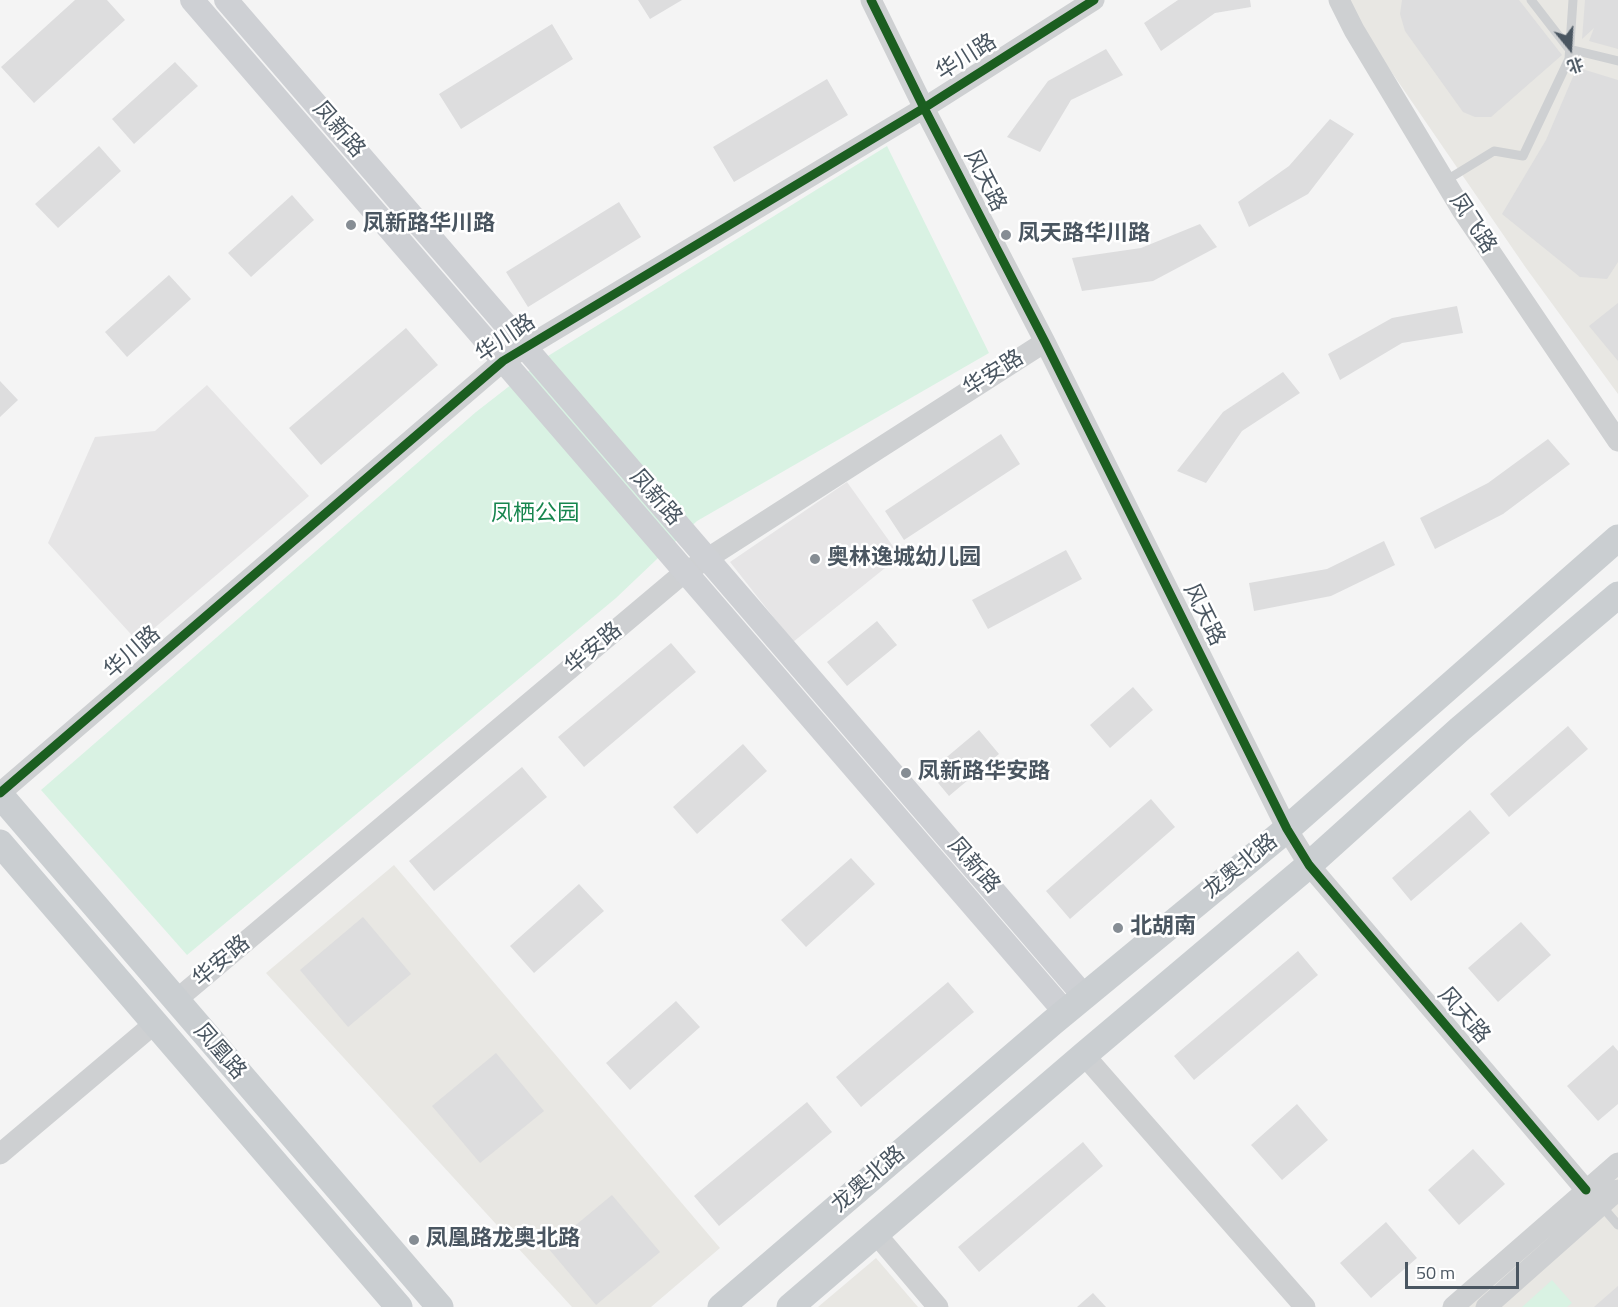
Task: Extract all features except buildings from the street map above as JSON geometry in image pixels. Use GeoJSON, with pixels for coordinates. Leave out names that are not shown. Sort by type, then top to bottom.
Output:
{"type":"FeatureCollection","features":[{"type":"Feature","properties":{"kind":"main road"},"geometry":{"type":"LineString","coordinates":[[192,0],[686,573],[1074,1004]]}},
{"type":"Feature","properties":{"kind":"main road","name":"凤新路"},"geometry":{"type":"LineString","coordinates":[[226,0],[707,558],[1074,1004]]}},
{"type":"Feature","properties":{"kind":"main road","name":"龙奥北路"},"geometry":{"type":"LineString","coordinates":[[721,1307],[1074,1004],[1287,829],[1618,538]]}},
{"type":"Feature","properties":{"kind":"main road","name":"龙奥北路"},"geometry":{"type":"LineString","coordinates":[[790,1307],[1309,865],[1460,729],[1618,595]]}},
{"type":"Feature","properties":{"kind":"main road","name":"凤凰路"},"geometry":{"type":"LineString","coordinates":[[0,794],[440,1307]]}},
{"type":"Feature","properties":{"kind":"main road","name":"凤凰路"},"geometry":{"type":"LineString","coordinates":[[0,843],[399,1307]]}},
{"type":"Feature","properties":{"kind":"street","name":"风天路"},"geometry":{"type":"LineString","coordinates":[[871,0],[1045,342],[1287,829],[1309,865],[1586,1190]]}},
{"type":"Feature","properties":{"kind":"street","name":"华川路"},"geometry":{"type":"LineString","coordinates":[[0,794],[503,361],[924,108],[1094,0]]}},
{"type":"Feature","properties":{"kind":"street","name":"凤飞路"},"geometry":{"type":"LineString","coordinates":[[1339,0],[1354,30],[1462,210],[1618,441]]}},
{"type":"Feature","properties":{"kind":"street","name":"华安路"},"geometry":{"type":"LineString","coordinates":[[176,1001],[686,573],[1045,342]]}},
{"type":"Feature","properties":{"kind":"street"},"geometry":{"type":"LineString","coordinates":[[0,1154],[154,1024]]}},
{"type":"Feature","properties":{"kind":"street"},"geometry":{"type":"LineString","coordinates":[[1084,1055],[1305,1307]]}},
{"type":"Feature","properties":{"kind":"street"},"geometry":{"type":"LineString","coordinates":[[1453,1307],[1618,1163]]}},
{"type":"Feature","properties":{"kind":"street"},"geometry":{"type":"LineString","coordinates":[[1486,1307],[1618,1191]]}},
{"type":"Feature","properties":{"kind":"street"},"geometry":{"type":"LineString","coordinates":[[876,1234],[938,1307]]}},
{"type":"Feature","properties":{"kind":"lane"},"geometry":{"type":"LineString","coordinates":[[1531,0],[1569,49],[1618,61]]}},
{"type":"Feature","properties":{"kind":"lane"},"geometry":{"type":"LineString","coordinates":[[1445,181],[1494,151],[1523,156],[1569,59],[1573,0]]}},
{"type":"Feature","properties":{"kind":"lane"},"geometry":{"type":"LineString","coordinates":[[1586,1190],[1618,1225]]}},
{"type":"Feature","properties":{"kind":"shaded area"},"geometry":{"type":"Polygon","coordinates":[[[1345,0],[1618,0],[1618,394],[1526,268],[1351,13],[1345,0]]]}},
{"type":"Feature","properties":{"kind":"shaded area"},"geometry":{"type":"Polygon","coordinates":[[[207,385],[309,496],[138,642],[48,543],[95,437],[155,431],[207,385]]]}},
{"type":"Feature","properties":{"kind":"shaded area","name":"奥林逸城幼儿园"},"geometry":{"type":"Polygon","coordinates":[[[847,482],[900,556],[793,642],[730,562],[847,482]]]}},
{"type":"Feature","properties":{"kind":"shaded area"},"geometry":{"type":"Polygon","coordinates":[[[394,865],[720,1248],[651,1307],[572,1307],[266,973],[394,865]]]}},
{"type":"Feature","properties":{"kind":"shaded area"},"geometry":{"type":"Polygon","coordinates":[[[1618,1167],[1618,1307],[1462,1307],[1618,1167]]]}},
{"type":"Feature","properties":{"kind":"shaded area"},"geometry":{"type":"Polygon","coordinates":[[[876,1258],[918,1307],[818,1307],[876,1258]]]}},
{"type":"Feature","properties":{"kind":"green space","name":"凤栖公园"},"geometry":{"type":"Polygon","coordinates":[[[887,146],[989,353],[697,521],[616,598],[187,955],[41,790],[476,412],[548,356],[887,146]]]}},
{"type":"Feature","properties":{"kind":"green space"},"geometry":{"type":"Polygon","coordinates":[[[1552,1280],[1572,1303],[1567,1307],[1522,1307],[1552,1280]]]}},
{"type":"Feature","properties":{"kind":"cycle path"},"geometry":{"type":"LineString","coordinates":[[871,0],[1045,342],[1287,829],[1309,865],[1586,1190]]}},
{"type":"Feature","properties":{"kind":"cycle path"},"geometry":{"type":"LineString","coordinates":[[0,793],[503,361],[924,108],[1094,0]]}},
{"type":"Feature","properties":{"kind":"place","name":"凤新路华川路"},"geometry":{"type":"Point","coordinates":[351,225]}},
{"type":"Feature","properties":{"kind":"place","name":"凤天路华川路"},"geometry":{"type":"Point","coordinates":[1006,235]}},
{"type":"Feature","properties":{"kind":"place","name":"奥林逸城幼儿园"},"geometry":{"type":"Point","coordinates":[815,559]}},
{"type":"Feature","properties":{"kind":"place","name":"凤新路华安路"},"geometry":{"type":"Point","coordinates":[906,773]}},
{"type":"Feature","properties":{"kind":"place","name":"北胡南"},"geometry":{"type":"Point","coordinates":[1118,928]}},
{"type":"Feature","properties":{"kind":"place","name":"凤凰路龙奥北路"},"geometry":{"type":"Point","coordinates":[414,1240]}}]}
